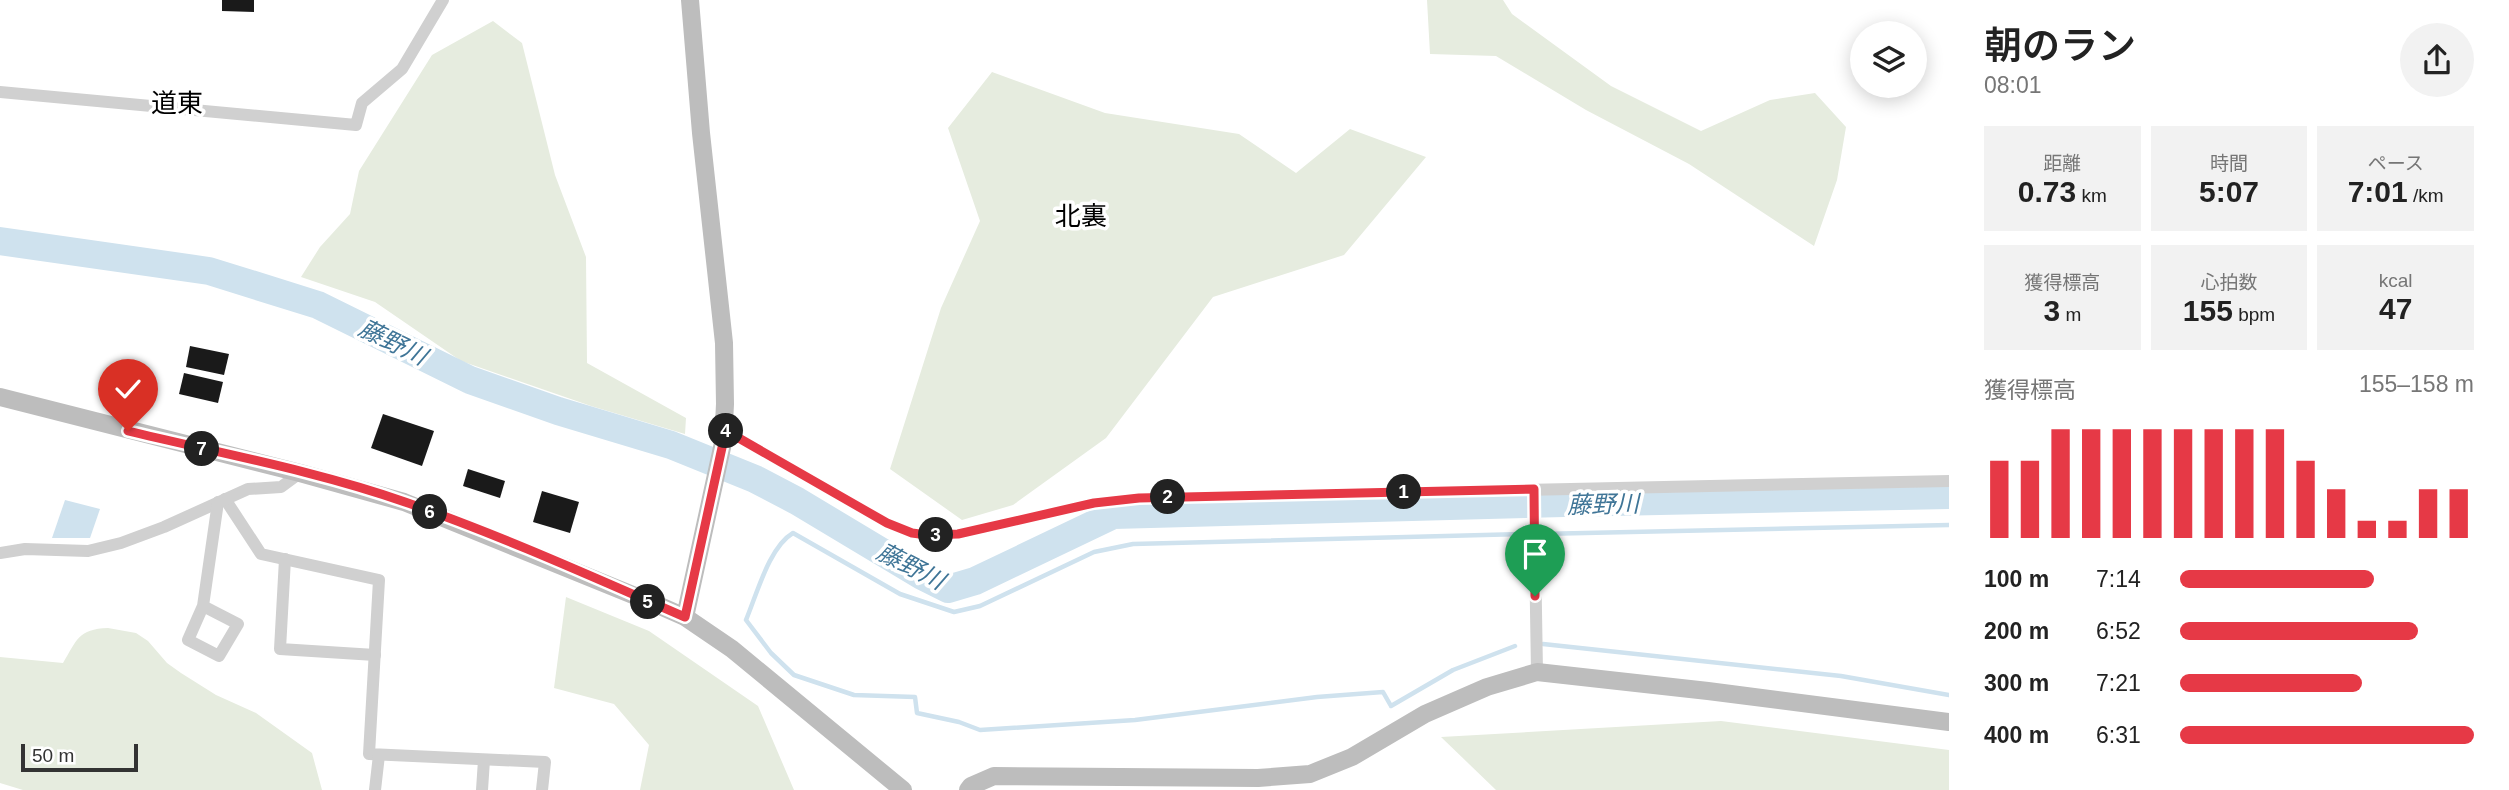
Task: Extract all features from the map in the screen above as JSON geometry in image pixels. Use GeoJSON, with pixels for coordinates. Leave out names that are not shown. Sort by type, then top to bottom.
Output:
{"type":"FeatureCollection","features":[{"type":"Feature","properties":{"kind":"street"},"geometry":{"type":"LineString","coordinates":[[0,92],[356,125],[362,103],[402,69],[443,0]]}},
{"type":"Feature","properties":{"kind":"street"},"geometry":{"type":"LineString","coordinates":[[685,617],[723,436],[724,343],[701,134],[690,0]]}},
{"type":"Feature","properties":{"kind":"street"},"geometry":{"type":"LineString","coordinates":[[0,397],[300,472],[404,502],[509,542],[685,617],[732,649],[904,790]]}},
{"type":"Feature","properties":{"kind":"street"},"geometry":{"type":"LineString","coordinates":[[723,436],[887,523],[912,533],[927,535],[958,534],[1094,503],[1139,498],[1949,481]]}},
{"type":"Feature","properties":{"kind":"street"},"geometry":{"type":"LineString","coordinates":[[0,553],[25,549],[88,551],[121,543],[164,527],[248,489],[281,487],[300,472]]}},
{"type":"Feature","properties":{"kind":"street"},"geometry":{"type":"LineString","coordinates":[[1534,489],[1536,672]]}},
{"type":"Feature","properties":{"kind":"street"},"geometry":{"type":"LineString","coordinates":[[221,500],[261,554],[379,580],[369,754],[545,762],[542,790]]}},
{"type":"Feature","properties":{"kind":"street"},"geometry":{"type":"LineString","coordinates":[[202,606],[221,500]]}},
{"type":"Feature","properties":{"kind":"street"},"geometry":{"type":"LineString","coordinates":[[285,559],[281,649],[375,655]]}},
{"type":"Feature","properties":{"kind":"street"},"geometry":{"type":"LineString","coordinates":[[968,790],[994,776],[1258,778],[1310,775],[1352,757],[1425,714],[1488,687],[1536,672],[1949,722]]}},
{"type":"Feature","properties":{"kind":"street"},"geometry":{"type":"LineString","coordinates":[[375,790],[379,755]]}},
{"type":"Feature","properties":{"kind":"street"},"geometry":{"type":"LineString","coordinates":[[482,790],[484,760]]}},
{"type":"Feature","properties":{"kind":"shaded area"},"geometry":{"type":"Polygon","coordinates":[[[1427,0],[1503,0],[1512,14],[1611,86],[1701,131],[1770,100],[1815,93],[1846,127],[1837,180],[1814,246],[1689,164],[1586,110],[1496,56],[1430,54],[1427,0]]]}},
{"type":"Feature","properties":{"kind":"shaded area"},"geometry":{"type":"Polygon","coordinates":[[[493,21],[522,43],[555,175],[586,257],[587,363],[686,418],[685,434],[591,406],[461,361],[375,302],[301,277],[320,247],[350,214],[359,171],[432,55],[493,21]]]}},
{"type":"Feature","properties":{"kind":"shaded area"},"geometry":{"type":"Polygon","coordinates":[[[992,72],[1105,113],[1239,134],[1296,173],[1350,129],[1426,157],[1344,255],[1213,297],[1106,438],[1013,505],[962,520],[890,469],[941,308],[980,221],[948,128],[992,72]]]}},
{"type":"Feature","properties":{"kind":"shaded area"},"geometry":{"type":"Polygon","coordinates":[[[566,597],[649,631],[758,706],[794,790],[640,790],[649,745],[614,704],[554,688],[566,597]]]}},
{"type":"Feature","properties":{"kind":"shaded area"},"geometry":{"type":"Polygon","coordinates":[[[108,628],[136,633],[181,673],[216,695],[256,713],[312,753],[322,790],[23,790],[0,783],[0,657],[63,663],[75,642],[84,633],[108,628]]]}},
{"type":"Feature","properties":{"kind":"shaded area"},"geometry":{"type":"Polygon","coordinates":[[[1721,721],[1949,750],[1949,790],[1496,790],[1441,737],[1721,721]]]}},
{"type":"Feature","properties":{"kind":"water"},"geometry":{"type":"Polygon","coordinates":[[[65,500],[100,509],[90,538],[52,538],[65,500]]]}},
{"type":"Feature","properties":{"kind":"building"},"geometry":{"type":"Polygon","coordinates":[[[222,0],[254,0],[254,12],[222,11],[222,0]]]}},
{"type":"Feature","properties":{"kind":"building"},"geometry":{"type":"Polygon","coordinates":[[[190,346],[229,354],[224,375],[186,367],[190,346]]]}},
{"type":"Feature","properties":{"kind":"building"},"geometry":{"type":"Polygon","coordinates":[[[184,373],[223,382],[218,403],[179,394],[184,373]]]}},
{"type":"Feature","properties":{"kind":"building"},"geometry":{"type":"Polygon","coordinates":[[[383,414],[434,431],[422,466],[371,448],[383,414]]]}},
{"type":"Feature","properties":{"kind":"building"},"geometry":{"type":"Polygon","coordinates":[[[468,469],[505,481],[500,498],[463,486],[468,469]]]}},
{"type":"Feature","properties":{"kind":"building"},"geometry":{"type":"Polygon","coordinates":[[[542,491],[579,502],[570,533],[533,522],[542,491]]]}},
{"type":"Feature","properties":{"kind":"waterway","name":"藤野川"},"geometry":{"type":"LineString","coordinates":[[0,241],[209,271],[318,305],[470,380],[558,411],[671,445],[755,479],[948,589],[975,581],[1113,515],[1949,495]]}},
{"type":"Feature","properties":{"kind":"waterway"},"geometry":{"type":"LineString","coordinates":[[1539,534],[1949,525]]}},
{"type":"Feature","properties":{"kind":"waterway"},"geometry":{"type":"LineString","coordinates":[[1515,646],[1453,670],[1391,706],[1383,692],[1317,697],[1135,720],[980,730],[959,722],[917,713],[915,697],[854,695],[794,675],[771,653],[746,620],[770,560],[793,533],[900,594],[954,612],[980,606],[1094,552],[1133,544],[1523,534]]}},
{"type":"Feature","properties":{"kind":"waterway"},"geometry":{"type":"LineString","coordinates":[[1543,644],[1841,676],[1949,695]]}},
{"type":"Feature","properties":{"kind":"district","name":"道東"},"geometry":{"type":"Point","coordinates":[177,103]}},
{"type":"Feature","properties":{"kind":"district","name":"北裏"},"geometry":{"type":"Point","coordinates":[1081,216]}},
{"type":"Feature","properties":{"kind":"route"},"geometry":{"type":"LineString","coordinates":[[128,431],[300,472],[404,502],[509,542],[685,617],[723,443],[723,429],[887,523],[912,533],[927,535],[958,534],[1094,503],[1139,498],[1534,489],[1535,596]]}}]}
